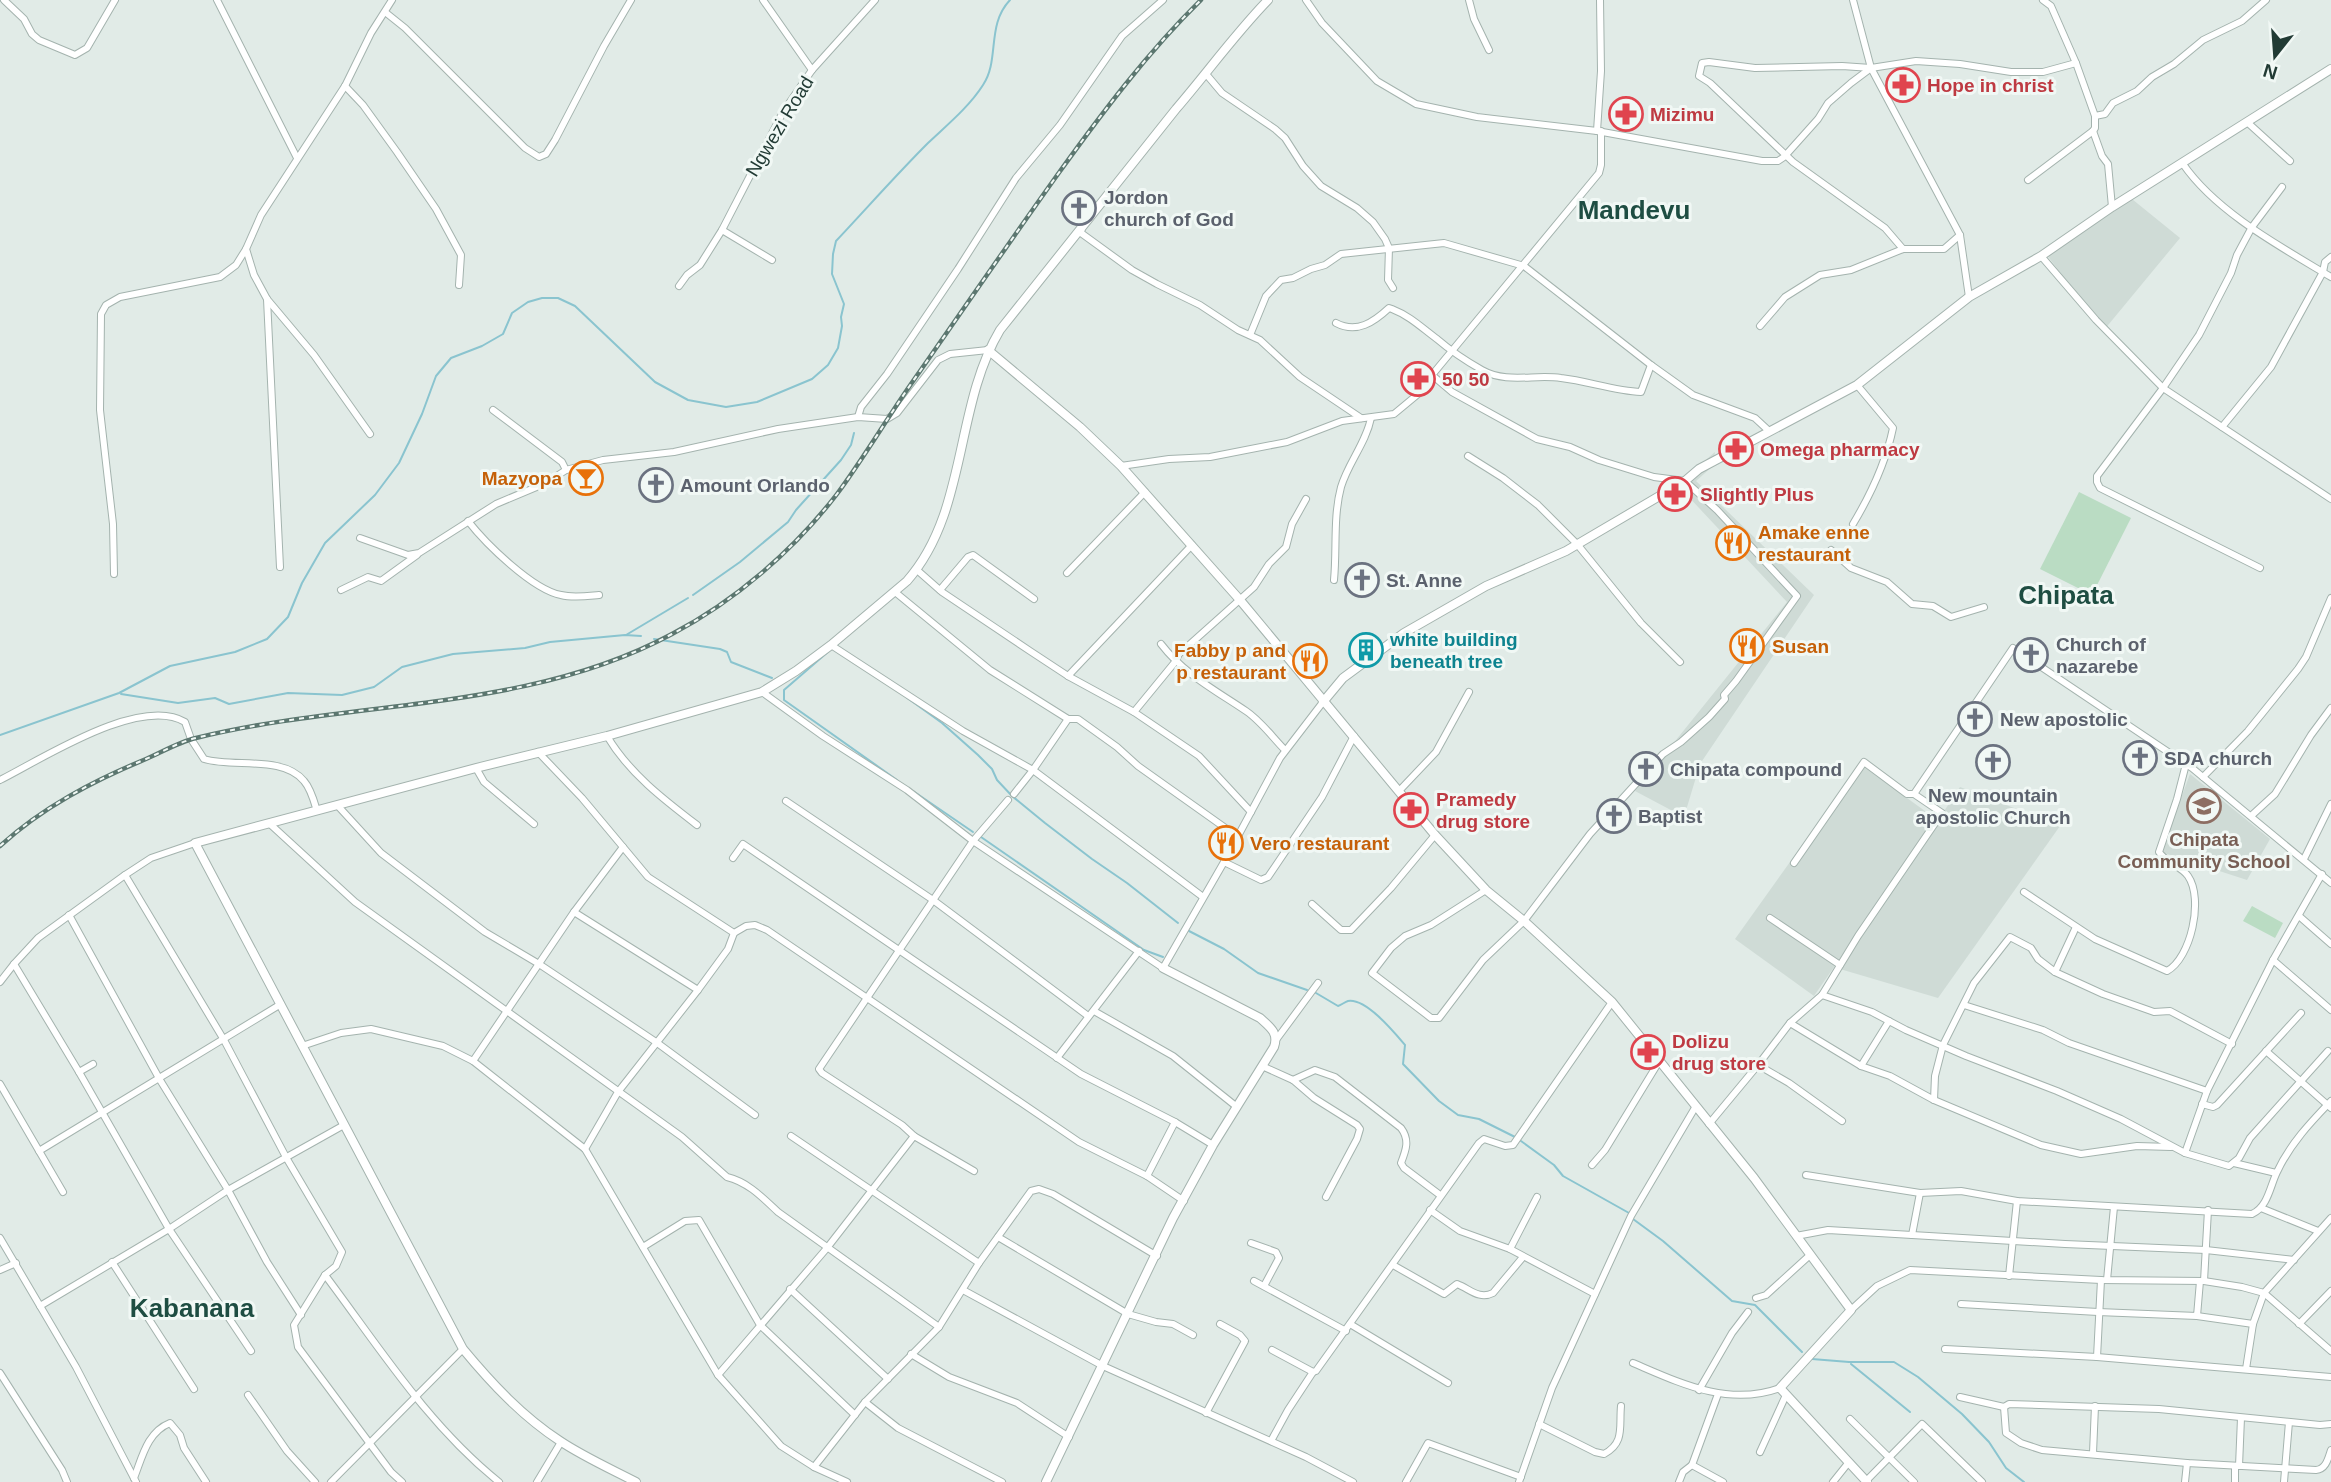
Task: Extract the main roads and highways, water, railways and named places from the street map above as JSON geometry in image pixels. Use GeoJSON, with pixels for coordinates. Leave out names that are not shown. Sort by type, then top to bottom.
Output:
{"type":"FeatureCollection","features":[{"type":"Feature","properties":{"kind":"waterway"},"geometry":{"type":"LineString","coordinates":[[0,735],[119,693],[170,666],[235,652],[267,639],[288,617],[302,583],[325,543],[375,495],[399,463],[436,376],[451,358],[503,334],[512,313],[528,302],[542,298],[558,298],[575,306],[655,382],[688,400],[726,407],[757,402],[812,379],[828,365],[838,348],[842,326],[844,304],[832,274],[836,241],[904,167],[957,116],[983,85],[991,65],[998,20],[1010,0]]}},
{"type":"Feature","properties":{"kind":"waterway"},"geometry":{"type":"LineString","coordinates":[[693,595],[740,562],[788,522],[841,460],[851,445],[854,433]]}},
{"type":"Feature","properties":{"kind":"waterway"},"geometry":{"type":"LineString","coordinates":[[626,635],[688,598]]}},
{"type":"Feature","properties":{"kind":"waterway"},"geometry":{"type":"LineString","coordinates":[[121,694],[178,703],[215,698],[229,704],[288,693],[342,695],[374,687],[402,667],[453,654],[525,648],[550,642],[641,636]]}},
{"type":"Feature","properties":{"kind":"waterway"},"geometry":{"type":"LineString","coordinates":[[654,639],[720,649],[727,652],[731,662],[772,678]]}},
{"type":"Feature","properties":{"kind":"waterway"},"geometry":{"type":"LineString","coordinates":[[829,651],[784,690],[784,700],[897,780]]}},
{"type":"Feature","properties":{"kind":"waterway"},"geometry":{"type":"LineString","coordinates":[[906,697],[942,723],[978,755],[1012,796],[1178,923]]}},
{"type":"Feature","properties":{"kind":"waterway"},"geometry":{"type":"LineString","coordinates":[[913,791],[973,832]]}},
{"type":"Feature","properties":{"kind":"waterway"},"geometry":{"type":"LineString","coordinates":[[981,837],[1144,950],[1163,957]]}},
{"type":"Feature","properties":{"kind":"waterway"},"geometry":{"type":"LineString","coordinates":[[1189,931],[1224,949],[1258,973],[1307,990]]}},
{"type":"Feature","properties":{"kind":"waterway"},"geometry":{"type":"LineString","coordinates":[[1316,993],[1338,1006],[1355,1001],[1371,1010],[1405,1045],[1403,1064],[1439,1101],[1458,1115],[1479,1119],[1515,1137]]}},
{"type":"Feature","properties":{"kind":"waterway"},"geometry":{"type":"LineString","coordinates":[[1521,1141],[1554,1165],[1563,1176],[1629,1213]]}},
{"type":"Feature","properties":{"kind":"waterway"},"geometry":{"type":"LineString","coordinates":[[1633,1219],[1663,1241],[1732,1301],[1755,1305],[1802,1352]]}},
{"type":"Feature","properties":{"kind":"waterway"},"geometry":{"type":"LineString","coordinates":[[1812,1359],[1894,1362],[1918,1377],[1962,1414],[1989,1442],[2006,1468],[2024,1482]]}},
{"type":"Feature","properties":{"kind":"waterway"},"geometry":{"type":"LineString","coordinates":[[1851,1364],[1910,1412]]}},
{"type":"Feature","properties":{"kind":"railway"},"geometry":{"type":"LineString","coordinates":[[0,846],[69,796],[107,776],[190,740],[316,716],[498,691],[558,678],[616,660],[672,634],[741,590],[783,554],[837,494],[1021,226],[1108,106],[1201,0]]}},
{"type":"Feature","properties":{"kind":"place","name":"Hope in christ"},"geometry":{"type":"Point","coordinates":[1903,85]}},
{"type":"Feature","properties":{"kind":"place","name":"Mizimu"},"geometry":{"type":"Point","coordinates":[1626,114]}},
{"type":"Feature","properties":{"kind":"place","name":"Jordon church of God"},"geometry":{"type":"Point","coordinates":[1079,208]}},
{"type":"Feature","properties":{"kind":"place","name":"50 50"},"geometry":{"type":"Point","coordinates":[1418,379]}},
{"type":"Feature","properties":{"kind":"place","name":"Omega pharmacy"},"geometry":{"type":"Point","coordinates":[1736,449]}},
{"type":"Feature","properties":{"kind":"place","name":"Mazyopa"},"geometry":{"type":"Point","coordinates":[586,478]}},
{"type":"Feature","properties":{"kind":"place","name":"Amount Orlando"},"geometry":{"type":"Point","coordinates":[656,485]}},
{"type":"Feature","properties":{"kind":"place","name":"Slightly Plus"},"geometry":{"type":"Point","coordinates":[1675,494]}},
{"type":"Feature","properties":{"kind":"place","name":"Amake enne restaurant"},"geometry":{"type":"Point","coordinates":[1733,543]}},
{"type":"Feature","properties":{"kind":"place","name":"St. Anne"},"geometry":{"type":"Point","coordinates":[1362,580]}},
{"type":"Feature","properties":{"kind":"place","name":"Susan"},"geometry":{"type":"Point","coordinates":[1747,646]}},
{"type":"Feature","properties":{"kind":"place","name":"white building beneath tree"},"geometry":{"type":"Point","coordinates":[1366,650]}},
{"type":"Feature","properties":{"kind":"place","name":"Church of nazarebe"},"geometry":{"type":"Point","coordinates":[2031,655]}},
{"type":"Feature","properties":{"kind":"place","name":"Fabby p and p restaurant"},"geometry":{"type":"Point","coordinates":[1310,661]}},
{"type":"Feature","properties":{"kind":"place","name":"New apostolic"},"geometry":{"type":"Point","coordinates":[1975,719]}},
{"type":"Feature","properties":{"kind":"place","name":"SDA church"},"geometry":{"type":"Point","coordinates":[2140,758]}},
{"type":"Feature","properties":{"kind":"place","name":"New mountain apostolic Church"},"geometry":{"type":"Point","coordinates":[1993,762]}},
{"type":"Feature","properties":{"kind":"place","name":"Chipata compound"},"geometry":{"type":"Point","coordinates":[1646,769]}},
{"type":"Feature","properties":{"kind":"place","name":"Chipata Community School"},"geometry":{"type":"Point","coordinates":[2204,806]}},
{"type":"Feature","properties":{"kind":"place","name":"Pramedy drug store"},"geometry":{"type":"Point","coordinates":[1411,810]}},
{"type":"Feature","properties":{"kind":"place","name":"Baptist"},"geometry":{"type":"Point","coordinates":[1614,816]}},
{"type":"Feature","properties":{"kind":"place","name":"Vero restaurant"},"geometry":{"type":"Point","coordinates":[1226,843]}},
{"type":"Feature","properties":{"kind":"place","name":"Dolizu drug store"},"geometry":{"type":"Point","coordinates":[1648,1052]}},
{"type":"Feature","properties":{"kind":"district","name":"Mandevu"},"geometry":{"type":"Point","coordinates":[1634,210]}},
{"type":"Feature","properties":{"kind":"district","name":"Chipata"},"geometry":{"type":"Point","coordinates":[2066,595]}},
{"type":"Feature","properties":{"kind":"district","name":"Kabanana"},"geometry":{"type":"Point","coordinates":[192,1308]}}]}
